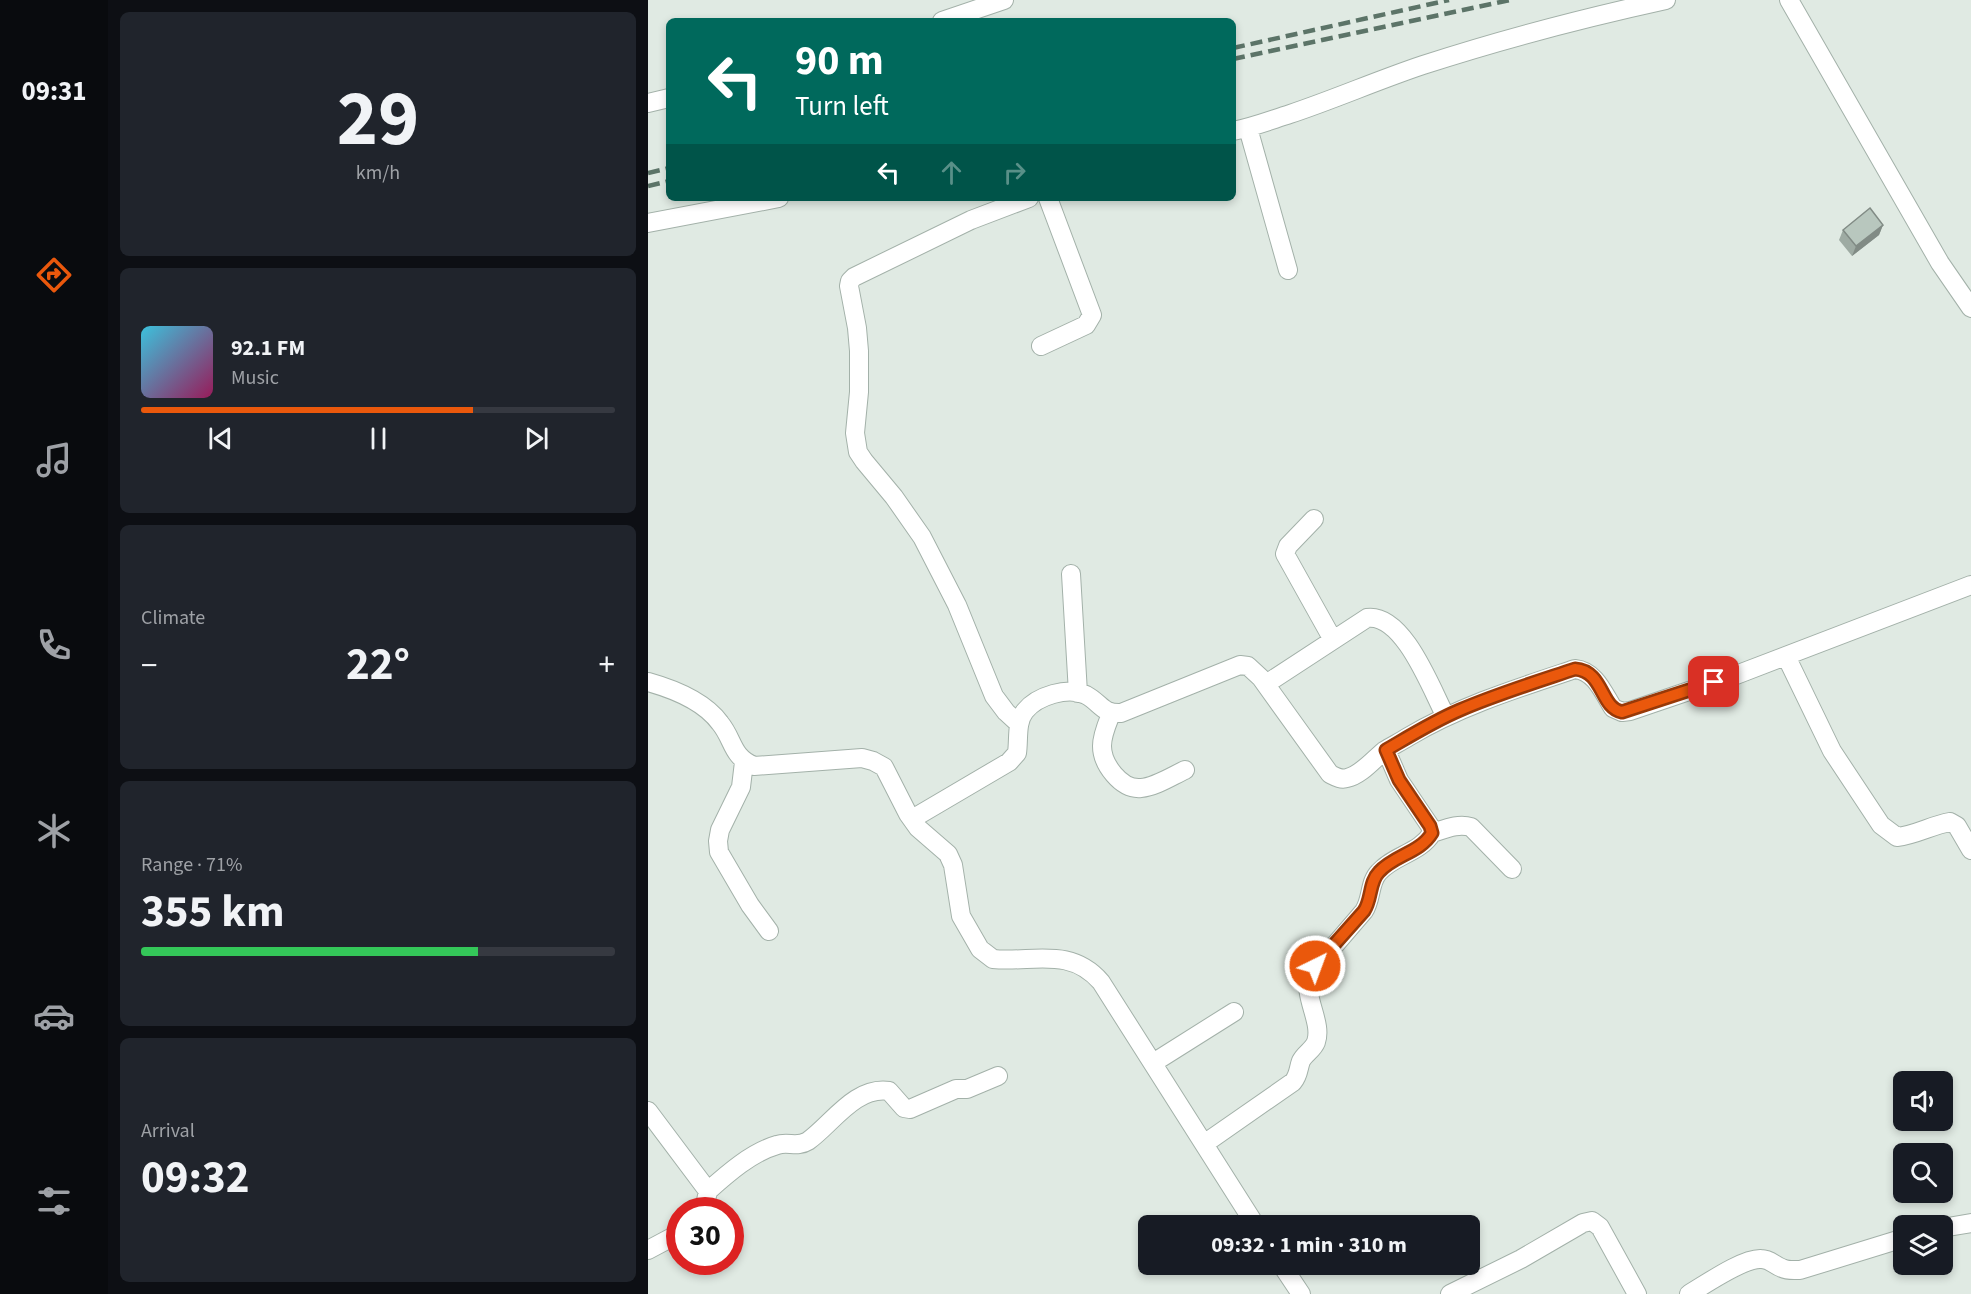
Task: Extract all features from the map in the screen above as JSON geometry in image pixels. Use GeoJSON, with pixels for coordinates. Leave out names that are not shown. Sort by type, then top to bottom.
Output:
{"type":"FeatureCollection","features":[{"type":"Feature","properties":{"kind":"street"},"geometry":{"type":"LineString","coordinates":[[1288,270],[1240,129],[1421,66],[1511,38],[1666,0]]}},
{"type":"Feature","properties":{"kind":"street"},"geometry":{"type":"LineString","coordinates":[[1789,0],[1940,263],[1971,308]]}},
{"type":"Feature","properties":{"kind":"street"},"geometry":{"type":"LineString","coordinates":[[951,18],[996,2]]}},
{"type":"Feature","properties":{"kind":"street"},"geometry":{"type":"LineString","coordinates":[[648,103],[666,99]]}},
{"type":"Feature","properties":{"kind":"street"},"geometry":{"type":"LineString","coordinates":[[648,223],[763,201]]}},
{"type":"Feature","properties":{"kind":"street"},"geometry":{"type":"LineString","coordinates":[[1019,724],[994,696],[957,605],[922,537],[858,452],[855,433],[860,381],[860,351],[849,286],[854,277],[971,220],[1021,201]]}},
{"type":"Feature","properties":{"kind":"street"},"geometry":{"type":"LineString","coordinates":[[1041,346],[1086,325],[1092,315],[1049,201]]}},
{"type":"Feature","properties":{"kind":"street"},"geometry":{"type":"LineString","coordinates":[[1314,519],[1285,550],[1285,558],[1334,640]]}},
{"type":"Feature","properties":{"kind":"street"},"geometry":{"type":"LineString","coordinates":[[1071,574],[1078,693]]}},
{"type":"Feature","properties":{"kind":"street"},"geometry":{"type":"LineString","coordinates":[[912,819],[1014,757],[1017,753],[1019,724],[1025,711],[1037,702],[1067,691],[1084,694],[1111,714],[1122,713],[1240,666],[1248,666],[1266,684],[1330,774],[1336,778],[1345,779],[1355,775],[1386,750],[1422,728],[1500,694],[1575,669],[1583,670],[1596,680],[1612,708],[1622,712],[1630,711],[1736,675],[1971,585]]}},
{"type":"Feature","properties":{"kind":"street"},"geometry":{"type":"LineString","coordinates":[[1266,684],[1367,618],[1373,617],[1398,633],[1416,656],[1446,717]]}},
{"type":"Feature","properties":{"kind":"street"},"geometry":{"type":"LineString","coordinates":[[1786,656],[1832,751],[1881,825],[1897,837],[1950,822],[1957,826],[1971,850]]}},
{"type":"Feature","properties":{"kind":"street"},"geometry":{"type":"LineString","coordinates":[[648,682],[694,701],[709,711],[721,724],[737,755],[744,762],[754,766],[862,758],[884,766],[918,828],[948,854],[953,865],[961,916],[984,954],[1000,960],[1042,957],[1064,960],[1093,972],[1249,1215]]}},
{"type":"Feature","properties":{"kind":"street"},"geometry":{"type":"LineString","coordinates":[[1111,714],[1102,744],[1103,753],[1115,775],[1124,783],[1134,788],[1143,788],[1185,770]]}},
{"type":"Feature","properties":{"kind":"street"},"geometry":{"type":"LineString","coordinates":[[1204,1144],[1293,1082],[1298,1076],[1301,1062],[1313,1048],[1317,1033],[1307,982],[1310,974],[1370,903],[1373,880],[1379,871],[1420,846],[1428,840],[1432,833],[1430,826],[1399,780],[1386,750]]}},
{"type":"Feature","properties":{"kind":"street"},"geometry":{"type":"LineString","coordinates":[[744,762],[741,787],[720,830],[719,852],[750,905],[770,931]]}},
{"type":"Feature","properties":{"kind":"street"},"geometry":{"type":"LineString","coordinates":[[1432,833],[1464,825],[1471,827],[1512,869]]}},
{"type":"Feature","properties":{"kind":"street"},"geometry":{"type":"LineString","coordinates":[[1153,1063],[1234,1011]]}},
{"type":"Feature","properties":{"kind":"street"},"geometry":{"type":"LineString","coordinates":[[707,1197],[708,1191],[757,1153],[778,1144],[793,1145],[807,1141],[855,1100],[865,1095],[889,1090],[904,1108],[910,1109],[956,1089],[967,1089],[998,1076]]}},
{"type":"Feature","properties":{"kind":"street"},"geometry":{"type":"LineString","coordinates":[[648,1111],[708,1191]]}},
{"type":"Feature","properties":{"kind":"street"},"geometry":{"type":"LineString","coordinates":[[1450,1294],[1521,1259],[1583,1222],[1592,1221],[1600,1227],[1637,1294]]}},
{"type":"Feature","properties":{"kind":"street"},"geometry":{"type":"LineString","coordinates":[[1953,1226],[1971,1223]]}},
{"type":"Feature","properties":{"kind":"street"},"geometry":{"type":"LineString","coordinates":[[648,1250],[666,1240]]}},
{"type":"Feature","properties":{"kind":"street"},"geometry":{"type":"LineString","coordinates":[[1689,1294],[1743,1263],[1759,1258],[1769,1260],[1781,1268],[1800,1270],[1893,1241]]}},
{"type":"Feature","properties":{"kind":"street"},"geometry":{"type":"LineString","coordinates":[[1288,1275],[1301,1294]]}},
{"type":"Feature","properties":{"kind":"building"},"geometry":{"type":"Polygon","coordinates":[[[1870,208],[1883,225],[1856,246],[1843,230],[1870,208]]]}},
{"type":"Feature","properties":{"kind":"railway"},"geometry":{"type":"LineString","coordinates":[[1236,47],[1449,0]]}},
{"type":"Feature","properties":{"kind":"railway"},"geometry":{"type":"LineString","coordinates":[[1236,58],[1510,0]]}},
{"type":"Feature","properties":{"kind":"railway"},"geometry":{"type":"LineString","coordinates":[[648,173],[666,169]]}},
{"type":"Feature","properties":{"kind":"railway"},"geometry":{"type":"LineString","coordinates":[[648,186],[666,182]]}},
{"type":"Feature","properties":{"kind":"route"},"geometry":{"type":"LineString","coordinates":[[1315,966],[1370,903],[1373,880],[1379,871],[1412,852],[1428,840],[1432,833],[1430,826],[1399,780],[1386,750],[1422,728],[1458,711],[1500,694],[1575,669],[1583,670],[1596,680],[1612,708],[1622,712],[1714,682]]}}]}
